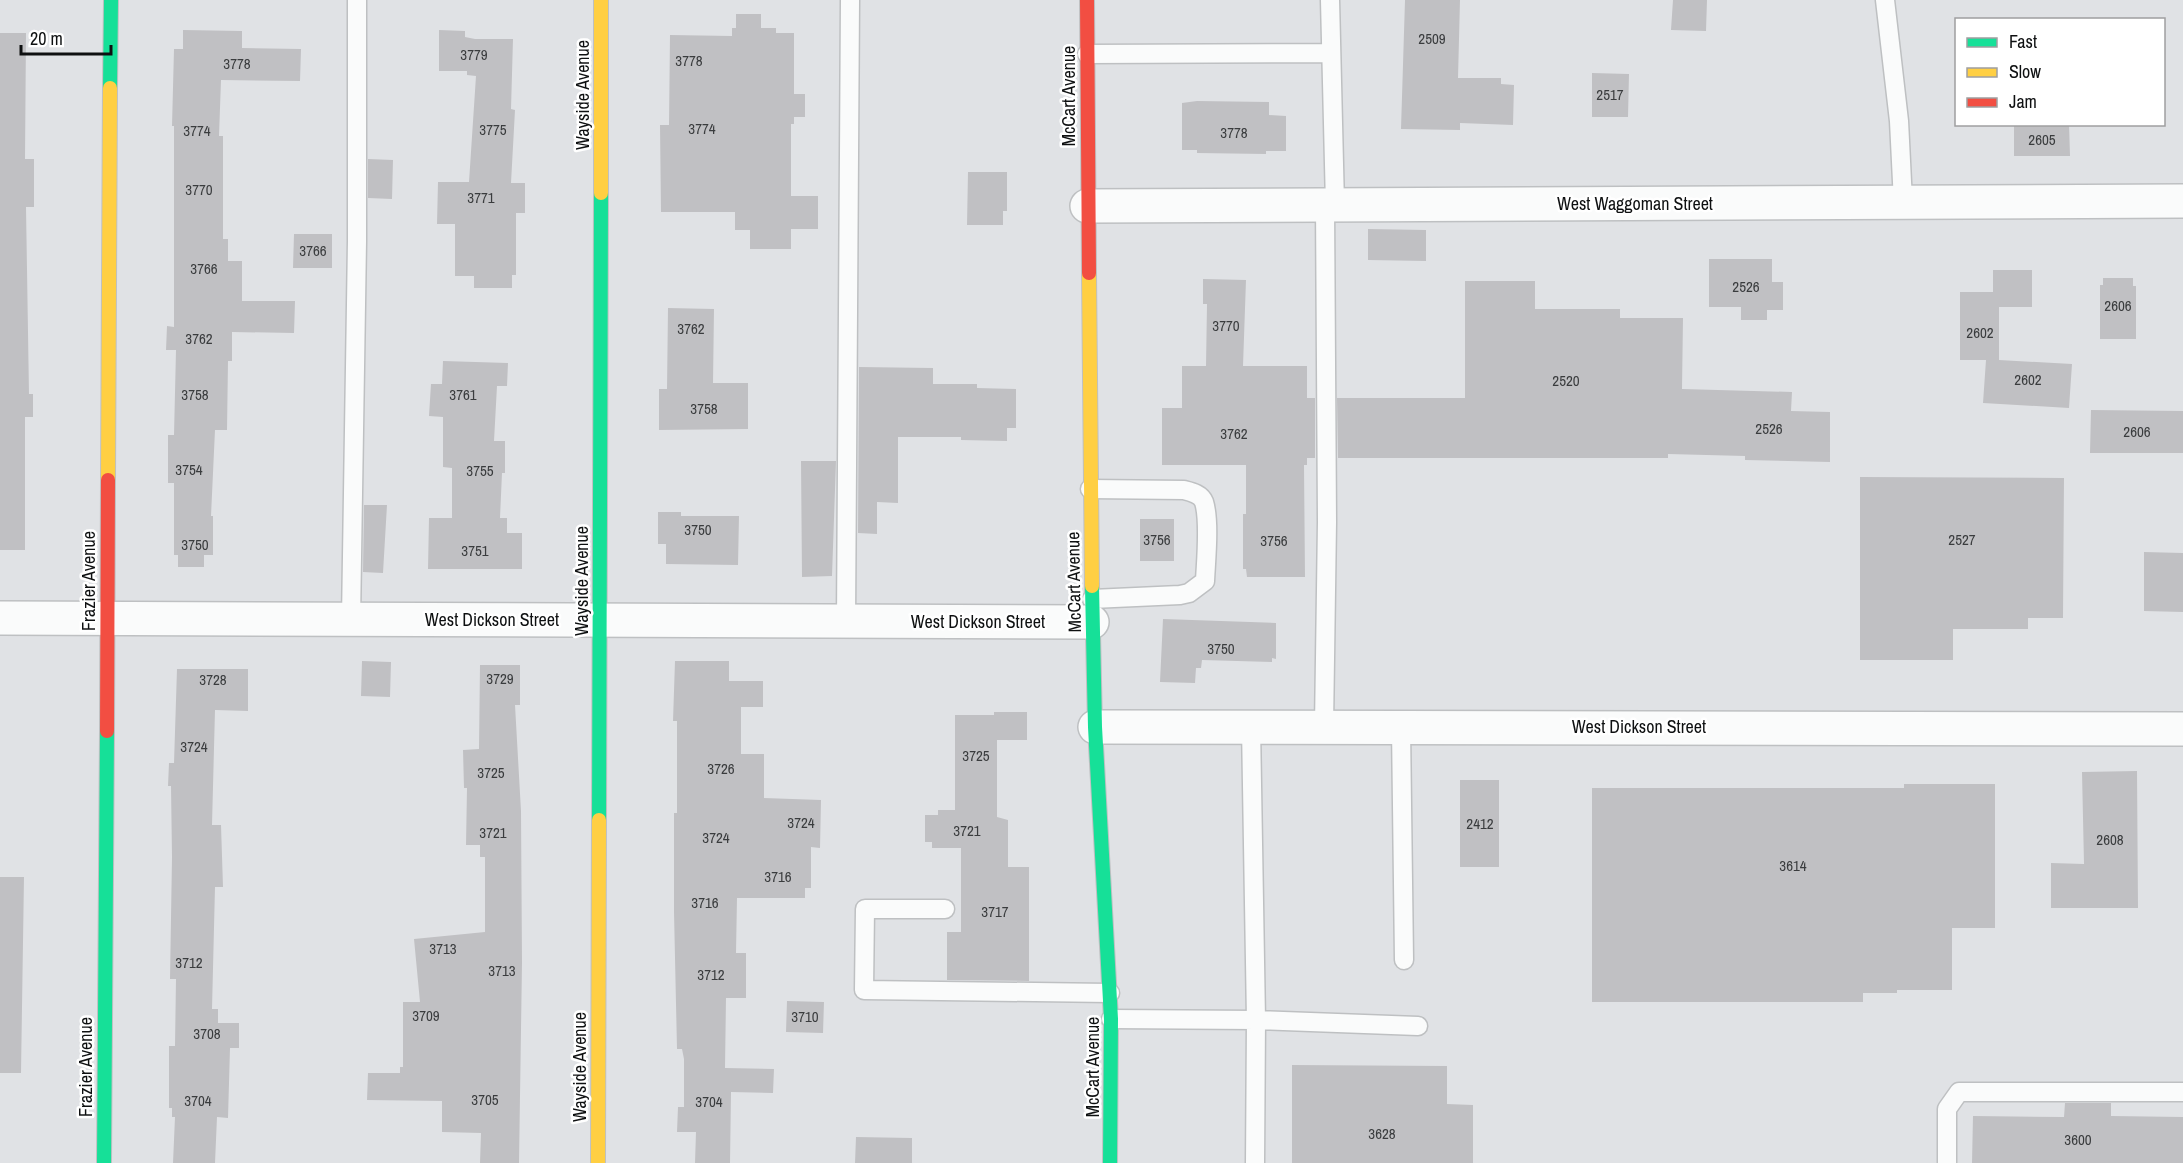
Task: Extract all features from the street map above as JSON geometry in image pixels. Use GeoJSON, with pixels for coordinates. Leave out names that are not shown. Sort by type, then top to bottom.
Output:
{"type":"FeatureCollection","features":[{"type":"Feature","properties":{"kind":"street","name":"Frazier Avenue"},"geometry":{"type":"LineString","coordinates":[[104,1163],[111,0]]}},
{"type":"Feature","properties":{"kind":"street","name":"Wayside Avenue"},"geometry":{"type":"LineString","coordinates":[[598,1163],[601,0]]}},
{"type":"Feature","properties":{"kind":"street","name":"McCart Avenue"},"geometry":{"type":"LineString","coordinates":[[1087,0],[1092,610],[1095,727],[1111,1019],[1110,1163]]}},
{"type":"Feature","properties":{"kind":"street","name":"West Waggoman Street"},"geometry":{"type":"LineString","coordinates":[[1087,206],[2183,201]]}},
{"type":"Feature","properties":{"kind":"street","name":"West Dickson Street"},"geometry":{"type":"LineString","coordinates":[[0,618],[846,621],[1092,610]]}},
{"type":"Feature","properties":{"kind":"street","name":"West Dickson Street"},"geometry":{"type":"LineString","coordinates":[[1095,727],[2183,729]]}},
{"type":"Feature","properties":{"kind":"lane"},"geometry":{"type":"LineString","coordinates":[[351,620],[357,241],[357,0]]}},
{"type":"Feature","properties":{"kind":"lane"},"geometry":{"type":"LineString","coordinates":[[846,621],[850,0]]}},
{"type":"Feature","properties":{"kind":"lane"},"geometry":{"type":"LineString","coordinates":[[1324,726],[1330,0]]}},
{"type":"Feature","properties":{"kind":"lane"},"geometry":{"type":"LineString","coordinates":[[1885,0],[1899,121],[1903,202]]}},
{"type":"Feature","properties":{"kind":"lane"},"geometry":{"type":"LineString","coordinates":[[1087,54],[1331,53]]}},
{"type":"Feature","properties":{"kind":"lane"},"geometry":{"type":"LineString","coordinates":[[1090,489],[1184,490],[1197,493],[1204,501],[1206,557],[1205,581],[1189,593],[1092,610]]}},
{"type":"Feature","properties":{"kind":"lane"},"geometry":{"type":"LineString","coordinates":[[1251,726],[1256,1020],[1255,1163]]}},
{"type":"Feature","properties":{"kind":"lane"},"geometry":{"type":"LineString","coordinates":[[1401,727],[1404,960]]}},
{"type":"Feature","properties":{"kind":"lane"},"geometry":{"type":"LineString","coordinates":[[945,909],[865,909],[864,990],[1110,993]]}},
{"type":"Feature","properties":{"kind":"lane"},"geometry":{"type":"LineString","coordinates":[[1111,1019],[1256,1020],[1418,1026]]}},
{"type":"Feature","properties":{"kind":"lane"},"geometry":{"type":"LineString","coordinates":[[1947,1163],[1947,1109],[1959,1092],[2183,1092]]}},
{"type":"Feature","properties":{"kind":"building"},"geometry":{"type":"Polygon","coordinates":[[[1405,0],[1460,0],[1458,78],[1501,78],[1501,84],[1514,85],[1513,125],[1460,123],[1460,130],[1401,129],[1405,0]]]}},
{"type":"Feature","properties":{"kind":"building"},"geometry":{"type":"Polygon","coordinates":[[[1673,0],[1707,0],[1706,31],[1671,30],[1673,0]]]}},
{"type":"Feature","properties":{"kind":"building"},"geometry":{"type":"Polygon","coordinates":[[[736,14],[761,14],[761,28],[776,28],[776,33],[794,33],[794,94],[805,94],[805,117],[794,117],[794,124],[791,124],[791,196],[818,196],[818,229],[791,229],[791,249],[750,249],[750,230],[735,230],[735,212],[661,212],[660,125],[669,125],[670,35],[732,36],[732,28],[736,28],[736,14]]]}},
{"type":"Feature","properties":{"kind":"building"},"geometry":{"type":"Polygon","coordinates":[[[183,30],[242,31],[242,48],[301,49],[300,81],[221,80],[219,136],[223,136],[223,239],[228,239],[228,261],[242,261],[242,301],[295,301],[294,333],[232,332],[232,361],[228,361],[227,430],[215,430],[211,516],[213,516],[213,555],[204,555],[204,567],[178,567],[178,555],[174,555],[174,483],[168,483],[168,435],[174,435],[176,350],[166,350],[167,326],[174,327],[174,126],[172,126],[174,49],[183,49],[183,30]]]}},
{"type":"Feature","properties":{"kind":"building"},"geometry":{"type":"Polygon","coordinates":[[[439,30],[465,31],[465,37],[475,39],[513,39],[511,109],[515,110],[511,183],[525,183],[525,213],[516,213],[516,275],[512,275],[512,288],[474,288],[474,276],[455,276],[455,224],[437,224],[438,182],[469,182],[476,76],[467,75],[467,71],[439,71],[439,30]]]}},
{"type":"Feature","properties":{"kind":"building"},"geometry":{"type":"Polygon","coordinates":[[[0,33],[26,33],[25,159],[34,159],[34,207],[26,207],[29,394],[33,394],[33,417],[25,417],[25,550],[0,550],[0,33]]]}},
{"type":"Feature","properties":{"kind":"building"},"geometry":{"type":"Polygon","coordinates":[[[1592,73],[1629,74],[1628,117],[1592,117],[1592,73]]]}},
{"type":"Feature","properties":{"kind":"building"},"geometry":{"type":"Polygon","coordinates":[[[1197,101],[1269,102],[1269,115],[1286,116],[1286,151],[1266,151],[1266,154],[1197,153],[1197,150],[1182,150],[1182,103],[1197,101]]]}},
{"type":"Feature","properties":{"kind":"building"},"geometry":{"type":"Polygon","coordinates":[[[2014,126],[2069,126],[2070,156],[2014,156],[2014,126]]]}},
{"type":"Feature","properties":{"kind":"building"},"geometry":{"type":"Polygon","coordinates":[[[368,159],[393,160],[392,199],[368,198],[368,159]]]}},
{"type":"Feature","properties":{"kind":"building"},"geometry":{"type":"Polygon","coordinates":[[[968,172],[1007,172],[1007,211],[1003,211],[1003,225],[967,225],[968,172]]]}},
{"type":"Feature","properties":{"kind":"building"},"geometry":{"type":"Polygon","coordinates":[[[1368,229],[1426,230],[1426,261],[1368,260],[1368,229]]]}},
{"type":"Feature","properties":{"kind":"building"},"geometry":{"type":"Polygon","coordinates":[[[294,234],[332,234],[332,268],[293,268],[294,234]]]}},
{"type":"Feature","properties":{"kind":"building"},"geometry":{"type":"Polygon","coordinates":[[[1709,259],[1772,259],[1772,282],[1783,282],[1783,310],[1767,310],[1767,320],[1741,320],[1741,307],[1709,307],[1709,259]]]}},
{"type":"Feature","properties":{"kind":"building"},"geometry":{"type":"Polygon","coordinates":[[[1993,270],[2032,270],[2032,307],[1999,307],[1999,360],[2072,364],[2069,408],[1983,403],[1986,360],[1960,360],[1960,292],[1993,292],[1993,270]]]}},
{"type":"Feature","properties":{"kind":"building"},"geometry":{"type":"Polygon","coordinates":[[[2103,278],[2133,278],[2133,286],[2136,286],[2136,339],[2100,339],[2100,285],[2103,285],[2103,278]]]}},
{"type":"Feature","properties":{"kind":"building"},"geometry":{"type":"Polygon","coordinates":[[[1203,279],[1246,280],[1243,366],[1307,366],[1307,398],[1315,398],[1315,458],[1307,458],[1307,465],[1304,465],[1305,577],[1247,577],[1246,569],[1243,569],[1246,465],[1162,465],[1162,408],[1182,408],[1182,366],[1206,366],[1207,304],[1203,304],[1203,279]]]}},
{"type":"Feature","properties":{"kind":"building"},"geometry":{"type":"Polygon","coordinates":[[[1465,281],[1535,281],[1535,309],[1620,309],[1620,318],[1683,318],[1682,389],[1792,392],[1791,411],[1830,412],[1830,462],[1745,460],[1745,456],[1668,454],[1668,458],[1338,458],[1337,398],[1465,398],[1465,281]]]}},
{"type":"Feature","properties":{"kind":"building"},"geometry":{"type":"Polygon","coordinates":[[[668,308],[714,309],[713,383],[748,383],[748,429],[659,430],[659,389],[667,389],[668,308]]]}},
{"type":"Feature","properties":{"kind":"building"},"geometry":{"type":"Polygon","coordinates":[[[443,361],[508,363],[507,386],[497,386],[494,441],[505,441],[505,473],[502,473],[500,518],[507,518],[507,533],[522,533],[522,569],[428,569],[429,518],[452,518],[452,468],[443,467],[443,417],[429,416],[431,384],[442,384],[443,361]]]}},
{"type":"Feature","properties":{"kind":"building"},"geometry":{"type":"Polygon","coordinates":[[[859,367],[933,368],[933,384],[977,384],[977,388],[1016,389],[1016,428],[1007,428],[1007,441],[961,440],[961,437],[898,437],[898,503],[877,502],[877,534],[858,533],[859,367]]]}},
{"type":"Feature","properties":{"kind":"building"},"geometry":{"type":"Polygon","coordinates":[[[2091,410],[2183,411],[2183,453],[2090,453],[2091,410]]]}},
{"type":"Feature","properties":{"kind":"building"},"geometry":{"type":"Polygon","coordinates":[[[801,461],[836,461],[832,576],[802,577],[801,461]]]}},
{"type":"Feature","properties":{"kind":"building"},"geometry":{"type":"Polygon","coordinates":[[[1860,477],[2064,478],[2063,618],[2028,618],[2028,629],[1953,629],[1953,660],[1860,660],[1860,477]]]}},
{"type":"Feature","properties":{"kind":"building"},"geometry":{"type":"Polygon","coordinates":[[[364,505],[387,505],[383,573],[363,572],[364,505]]]}},
{"type":"Feature","properties":{"kind":"building"},"geometry":{"type":"Polygon","coordinates":[[[658,512],[681,512],[681,516],[739,516],[738,565],[666,564],[666,544],[658,544],[658,512]]]}},
{"type":"Feature","properties":{"kind":"building"},"geometry":{"type":"Polygon","coordinates":[[[1140,519],[1174,519],[1174,561],[1140,561],[1140,519]]]}},
{"type":"Feature","properties":{"kind":"building"},"geometry":{"type":"Polygon","coordinates":[[[2144,552],[2183,553],[2183,612],[2144,611],[2144,552]]]}},
{"type":"Feature","properties":{"kind":"building"},"geometry":{"type":"Polygon","coordinates":[[[1163,619],[1276,623],[1276,659],[1272,658],[1272,662],[1202,660],[1201,668],[1196,668],[1195,683],[1160,682],[1163,619]]]}},
{"type":"Feature","properties":{"kind":"building"},"geometry":{"type":"Polygon","coordinates":[[[362,661],[391,662],[390,697],[361,696],[362,661]]]}},
{"type":"Feature","properties":{"kind":"building"},"geometry":{"type":"Polygon","coordinates":[[[675,661],[729,661],[729,681],[763,681],[763,707],[741,707],[741,754],[764,754],[764,798],[821,800],[820,848],[811,847],[811,888],[805,888],[805,898],[737,898],[736,953],[746,953],[746,998],[726,998],[725,1068],[774,1069],[773,1093],[731,1092],[730,1163],[695,1163],[696,1132],[677,1132],[678,1107],[684,1107],[684,1059],[682,1049],[677,1049],[674,813],[677,813],[677,721],[673,721],[675,661]]]}},
{"type":"Feature","properties":{"kind":"building"},"geometry":{"type":"Polygon","coordinates":[[[480,665],[520,665],[520,705],[515,705],[521,811],[522,963],[519,1163],[480,1163],[481,1133],[442,1132],[442,1101],[367,1100],[368,1073],[400,1073],[400,1067],[403,1067],[403,1002],[420,1002],[414,939],[485,932],[485,857],[480,857],[480,845],[466,845],[467,788],[464,788],[463,750],[479,749],[480,665]]]}},
{"type":"Feature","properties":{"kind":"building"},"geometry":{"type":"Polygon","coordinates":[[[177,669],[248,669],[248,711],[215,710],[212,825],[221,825],[223,887],[215,887],[212,1009],[218,1009],[218,1023],[239,1023],[239,1048],[230,1048],[228,1118],[217,1117],[215,1163],[173,1163],[175,1117],[172,1117],[172,1108],[169,1108],[169,1046],[175,1046],[176,979],[170,979],[172,857],[171,786],[168,786],[169,763],[174,763],[177,669]]]}},
{"type":"Feature","properties":{"kind":"building"},"geometry":{"type":"Polygon","coordinates":[[[994,712],[1027,712],[1027,740],[997,740],[997,817],[1008,820],[1008,867],[1029,867],[1029,981],[947,980],[947,932],[961,932],[961,848],[932,848],[932,842],[925,842],[925,815],[938,815],[938,810],[955,810],[955,715],[994,715],[994,712]]]}},
{"type":"Feature","properties":{"kind":"building"},"geometry":{"type":"Polygon","coordinates":[[[2137,771],[2138,908],[2051,908],[2051,863],[2084,864],[2082,772],[2137,771]]]}},
{"type":"Feature","properties":{"kind":"building"},"geometry":{"type":"Polygon","coordinates":[[[1460,780],[1499,780],[1499,867],[1460,867],[1460,780]]]}},
{"type":"Feature","properties":{"kind":"building"},"geometry":{"type":"Polygon","coordinates":[[[1904,784],[1995,784],[1995,928],[1952,928],[1952,990],[1897,990],[1897,993],[1863,993],[1863,1002],[1592,1002],[1592,788],[1904,788],[1904,784]]]}},
{"type":"Feature","properties":{"kind":"building"},"geometry":{"type":"Polygon","coordinates":[[[0,877],[24,877],[21,1073],[0,1073],[0,877]]]}},
{"type":"Feature","properties":{"kind":"building"},"geometry":{"type":"Polygon","coordinates":[[[787,1001],[824,1002],[823,1033],[786,1032],[787,1001]]]}},
{"type":"Feature","properties":{"kind":"building"},"geometry":{"type":"Polygon","coordinates":[[[1292,1065],[1447,1066],[1447,1104],[1473,1105],[1473,1163],[1292,1163],[1292,1065]]]}},
{"type":"Feature","properties":{"kind":"building"},"geometry":{"type":"Polygon","coordinates":[[[2065,1103],[2111,1103],[2111,1116],[2183,1117],[2183,1163],[1972,1163],[1973,1116],[2064,1117],[2065,1103]]]}},
{"type":"Feature","properties":{"kind":"building"},"geometry":{"type":"Polygon","coordinates":[[[856,1137],[912,1138],[912,1163],[855,1163],[856,1137]]]}},
{"type":"Feature","properties":{"kind":"traffic: fast"},"geometry":{"type":"LineString","coordinates":[[110,88],[111,0]]}},
{"type":"Feature","properties":{"kind":"traffic: fast"},"geometry":{"type":"LineString","coordinates":[[599,820],[601,193]]}},
{"type":"Feature","properties":{"kind":"traffic: fast"},"geometry":{"type":"LineString","coordinates":[[1092,586],[1095,727],[1111,1019],[1110,1163]]}},
{"type":"Feature","properties":{"kind":"traffic: fast"},"geometry":{"type":"LineString","coordinates":[[104,1163],[107,731]]}},
{"type":"Feature","properties":{"kind":"traffic: slow"},"geometry":{"type":"LineString","coordinates":[[601,0],[601,193]]}},
{"type":"Feature","properties":{"kind":"traffic: slow"},"geometry":{"type":"LineString","coordinates":[[108,480],[110,88]]}},
{"type":"Feature","properties":{"kind":"traffic: slow"},"geometry":{"type":"LineString","coordinates":[[1089,273],[1092,586]]}},
{"type":"Feature","properties":{"kind":"traffic: slow"},"geometry":{"type":"LineString","coordinates":[[598,1163],[599,820]]}},
{"type":"Feature","properties":{"kind":"traffic: jam"},"geometry":{"type":"LineString","coordinates":[[1087,0],[1089,273]]}},
{"type":"Feature","properties":{"kind":"traffic: jam"},"geometry":{"type":"LineString","coordinates":[[107,731],[108,480]]}}]}
